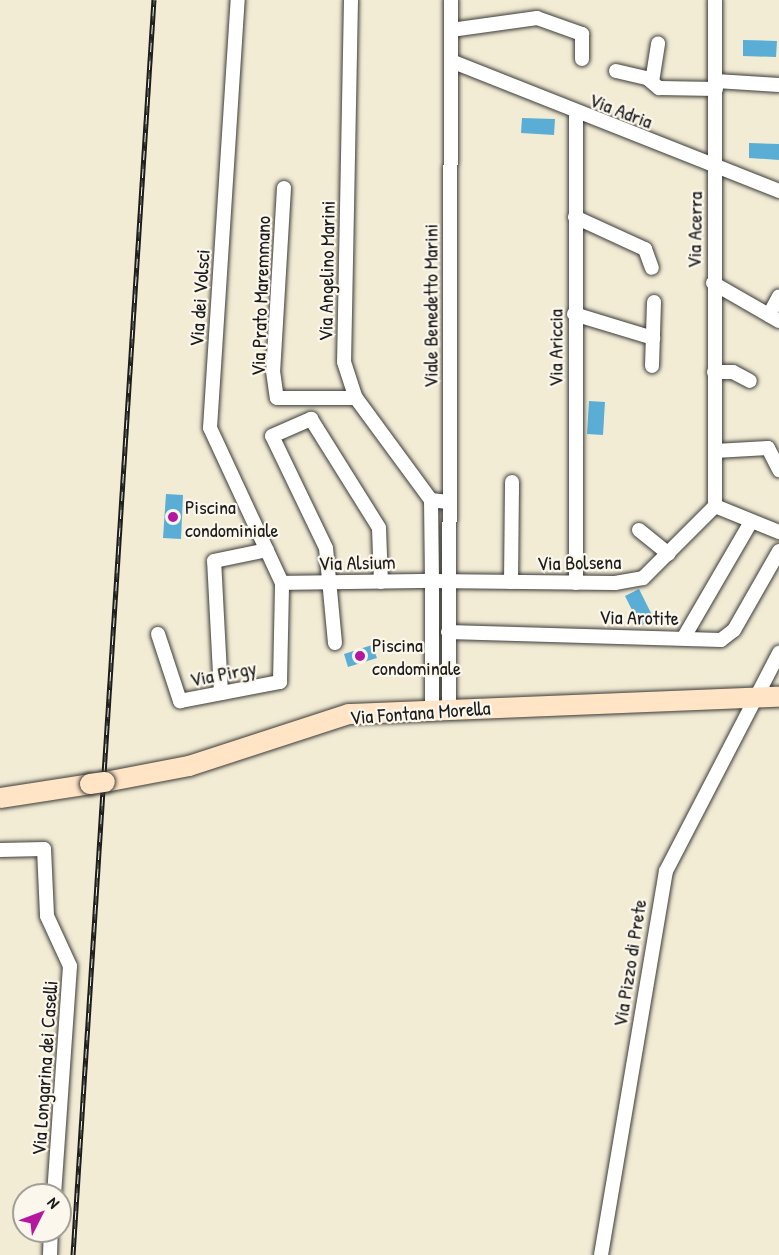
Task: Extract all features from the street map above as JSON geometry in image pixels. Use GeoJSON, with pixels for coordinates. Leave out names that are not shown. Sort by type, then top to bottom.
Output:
{"type":"FeatureCollection","features":[{"type":"Feature","properties":{"kind":"street","name":"Via dei Volsci"},"geometry":{"type":"LineString","coordinates":[[237,0],[210,428],[282,583]]}},
{"type":"Feature","properties":{"kind":"street","name":"Via Angelino Marini"},"geometry":{"type":"LineString","coordinates":[[351,0],[344,362],[356,398],[431,500]]}},
{"type":"Feature","properties":{"kind":"street","name":"Viale Benedetto Marini"},"geometry":{"type":"LineString","coordinates":[[440,708],[448,632],[451,0]]}},
{"type":"Feature","properties":{"kind":"street","name":"Via Acerra"},"geometry":{"type":"LineString","coordinates":[[716,0],[713,284],[716,506]]}},
{"type":"Feature","properties":{"kind":"street"},"geometry":{"type":"LineString","coordinates":[[451,30],[537,18],[582,34],[582,59]]}},
{"type":"Feature","properties":{"kind":"street"},"geometry":{"type":"LineString","coordinates":[[652,82],[658,43]]}},
{"type":"Feature","properties":{"kind":"street","name":"Via Adria"},"geometry":{"type":"LineString","coordinates":[[451,61],[576,113],[779,191]]}},
{"type":"Feature","properties":{"kind":"street"},"geometry":{"type":"LineString","coordinates":[[616,71],[652,82],[659,88],[779,85]]}},
{"type":"Feature","properties":{"kind":"street","name":"Via Ariccia"},"geometry":{"type":"LineString","coordinates":[[576,113],[574,314],[576,583]]}},
{"type":"Feature","properties":{"kind":"street","name":"Via Prato Maremmano"},"geometry":{"type":"LineString","coordinates":[[284,189],[273,371],[277,398],[356,398]]}},
{"type":"Feature","properties":{"kind":"street"},"geometry":{"type":"LineString","coordinates":[[575,218],[645,249],[652,268]]}},
{"type":"Feature","properties":{"kind":"street"},"geometry":{"type":"LineString","coordinates":[[713,284],[774,318],[779,296]]}},
{"type":"Feature","properties":{"kind":"street"},"geometry":{"type":"LineString","coordinates":[[652,366],[654,302]]}},
{"type":"Feature","properties":{"kind":"street"},"geometry":{"type":"LineString","coordinates":[[574,314],[653,338]]}},
{"type":"Feature","properties":{"kind":"street"},"geometry":{"type":"LineString","coordinates":[[714,372],[733,372],[750,381]]}},
{"type":"Feature","properties":{"kind":"street"},"geometry":{"type":"LineString","coordinates":[[335,643],[326,548],[272,436],[311,419],[380,528],[381,582]]}},
{"type":"Feature","properties":{"kind":"street"},"geometry":{"type":"LineString","coordinates":[[715,451],[768,448],[779,470]]}},
{"type":"Feature","properties":{"kind":"street"},"geometry":{"type":"LineString","coordinates":[[511,582],[512,482]]}},
{"type":"Feature","properties":{"kind":"street"},"geometry":{"type":"LineString","coordinates":[[440,708],[432,581],[431,500],[448,502]]}},
{"type":"Feature","properties":{"kind":"street"},"geometry":{"type":"LineString","coordinates":[[716,506],[779,532]]}},
{"type":"Feature","properties":{"kind":"street","name":"Via Bolsena"},"geometry":{"type":"LineString","coordinates":[[448,582],[576,583],[643,578],[716,506]]}},
{"type":"Feature","properties":{"kind":"street"},"geometry":{"type":"LineString","coordinates":[[684,637],[751,522]]}},
{"type":"Feature","properties":{"kind":"street"},"geometry":{"type":"LineString","coordinates":[[639,530],[669,554]]}},
{"type":"Feature","properties":{"kind":"street"},"geometry":{"type":"LineString","coordinates":[[221,693],[214,561],[267,550]]}},
{"type":"Feature","properties":{"kind":"street","name":"Via Arotite"},"geometry":{"type":"LineString","coordinates":[[448,632],[684,637],[721,640],[734,630],[779,551]]}},
{"type":"Feature","properties":{"kind":"street","name":"Via Alsium"},"geometry":{"type":"LineString","coordinates":[[282,583],[448,582]]}},
{"type":"Feature","properties":{"kind":"street","name":"Via Pirgy"},"geometry":{"type":"LineString","coordinates":[[158,634],[180,701],[280,682],[282,583]]}},
{"type":"Feature","properties":{"kind":"street","name":"Via Pizzo di Prete"},"geometry":{"type":"LineString","coordinates":[[601,1255],[666,871],[779,653]]}},
{"type":"Feature","properties":{"kind":"street","name":"Via Fontana Morella"},"geometry":{"type":"LineString","coordinates":[[0,798],[189,766],[349,714],[440,708],[779,697]]}},
{"type":"Feature","properties":{"kind":"street","name":"Via Longarina dei Caselli"},"geometry":{"type":"LineString","coordinates":[[0,850],[44,849],[47,916],[70,966],[55,1183]]}},
{"type":"Feature","properties":{"kind":"water"},"geometry":{"type":"Polygon","coordinates":[[[743,40],[777,41],[776,57],[743,56],[743,40]]]}},
{"type":"Feature","properties":{"kind":"water"},"geometry":{"type":"Polygon","coordinates":[[[522,118],[555,119],[554,135],[521,133],[522,118]]]}},
{"type":"Feature","properties":{"kind":"water"},"geometry":{"type":"Polygon","coordinates":[[[749,143],[779,144],[779,160],[749,158],[749,143]]]}},
{"type":"Feature","properties":{"kind":"water"},"geometry":{"type":"Polygon","coordinates":[[[589,401],[605,402],[603,435],[587,434],[589,401]]]}},
{"type":"Feature","properties":{"kind":"water","name":"Piscina condominiale"},"geometry":{"type":"Polygon","coordinates":[[[166,494],[183,495],[181,539],[163,538],[166,494]]]}},
{"type":"Feature","properties":{"kind":"water"},"geometry":{"type":"Polygon","coordinates":[[[639,589],[654,619],[640,626],[625,596],[639,589]]]}},
{"type":"Feature","properties":{"kind":"water","name":"Piscina condominale"},"geometry":{"type":"Polygon","coordinates":[[[372,645],[377,658],[348,667],[344,654],[372,645]]]}},
{"type":"Feature","properties":{"kind":"railway"},"geometry":{"type":"LineString","coordinates":[[73,1255],[154,0]]}},
{"type":"Feature","properties":{"kind":"place","name":"Piscina condominiale"},"geometry":{"type":"Point","coordinates":[173,517]}},
{"type":"Feature","properties":{"kind":"place","name":"Piscina condominale"},"geometry":{"type":"Point","coordinates":[360,656]}}]}
